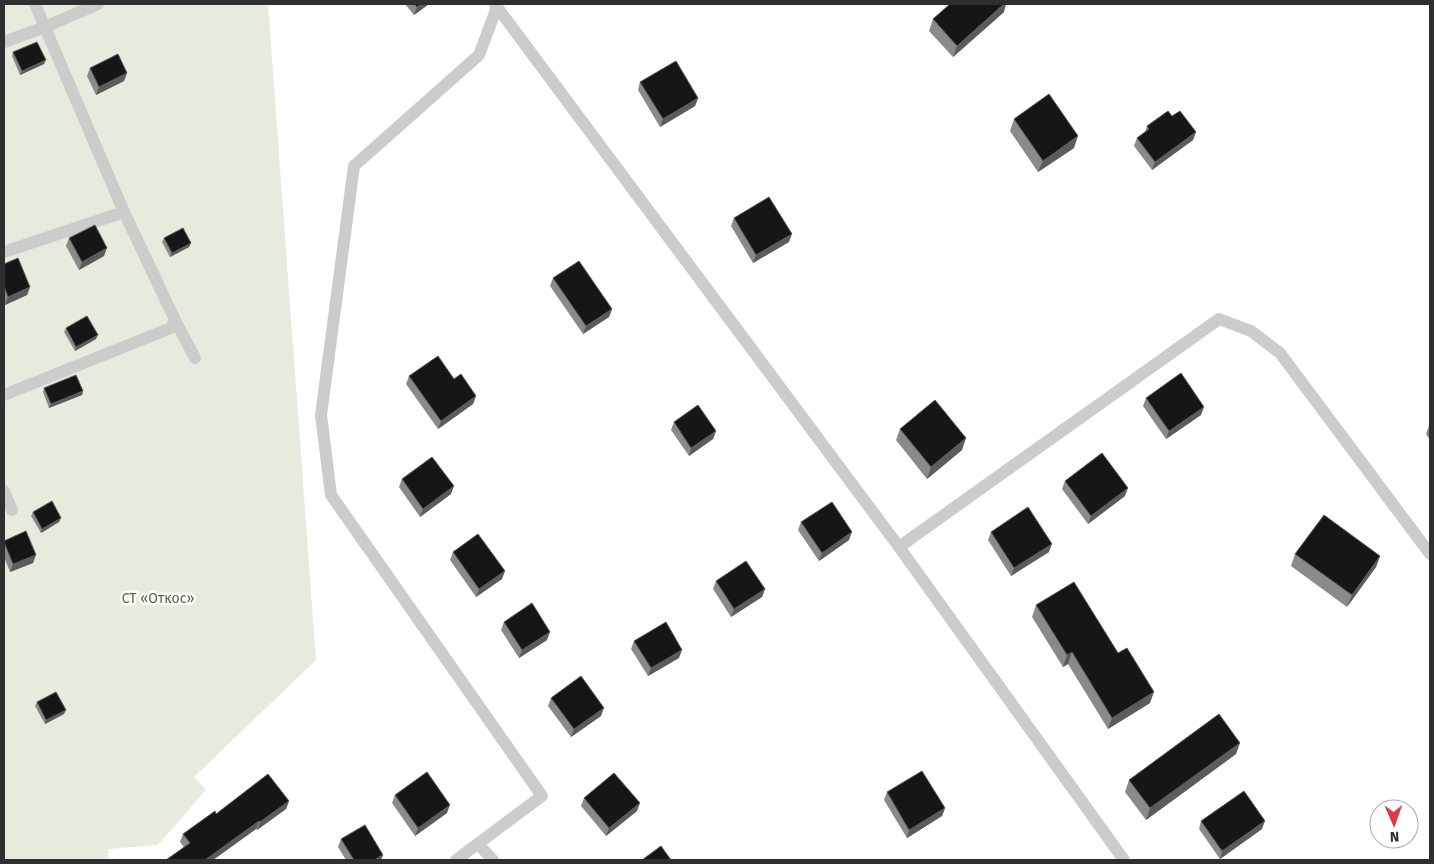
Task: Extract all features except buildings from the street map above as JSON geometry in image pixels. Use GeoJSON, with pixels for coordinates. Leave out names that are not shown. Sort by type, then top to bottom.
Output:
{"type":"FeatureCollection","features":[{"type":"Feature","properties":{"kind":"lane"},"geometry":{"type":"LineString","coordinates":[[35,4],[124,212],[195,358]]}},
{"type":"Feature","properties":{"kind":"lane"},"geometry":{"type":"LineString","coordinates":[[4,42],[98,4]]}},
{"type":"Feature","properties":{"kind":"lane"},"geometry":{"type":"LineString","coordinates":[[496,5],[899,547],[1124,860]]}},
{"type":"Feature","properties":{"kind":"lane"},"geometry":{"type":"LineString","coordinates":[[456,860],[542,796],[332,495],[321,415],[354,166],[479,55],[496,5]]}},
{"type":"Feature","properties":{"kind":"lane"},"geometry":{"type":"LineString","coordinates":[[4,252],[124,212]]}},
{"type":"Feature","properties":{"kind":"lane"},"geometry":{"type":"LineString","coordinates":[[899,547],[1219,319],[1251,331],[1280,354],[1430,554]]}},
{"type":"Feature","properties":{"kind":"lane"},"geometry":{"type":"LineString","coordinates":[[4,395],[171,328],[175,320]]}},
{"type":"Feature","properties":{"kind":"lane"},"geometry":{"type":"LineString","coordinates":[[4,491],[12,510]]}},
{"type":"Feature","properties":{"kind":"lane"},"geometry":{"type":"LineString","coordinates":[[478,844],[493,860]]}},
{"type":"Feature","properties":{"kind":"green space","name":"СТ «Откос»"},"geometry":{"type":"Polygon","coordinates":[[[4,4],[268,4],[316,660],[194,777],[206,790],[158,845],[108,849],[109,860],[4,860],[4,4]]]}}]}
